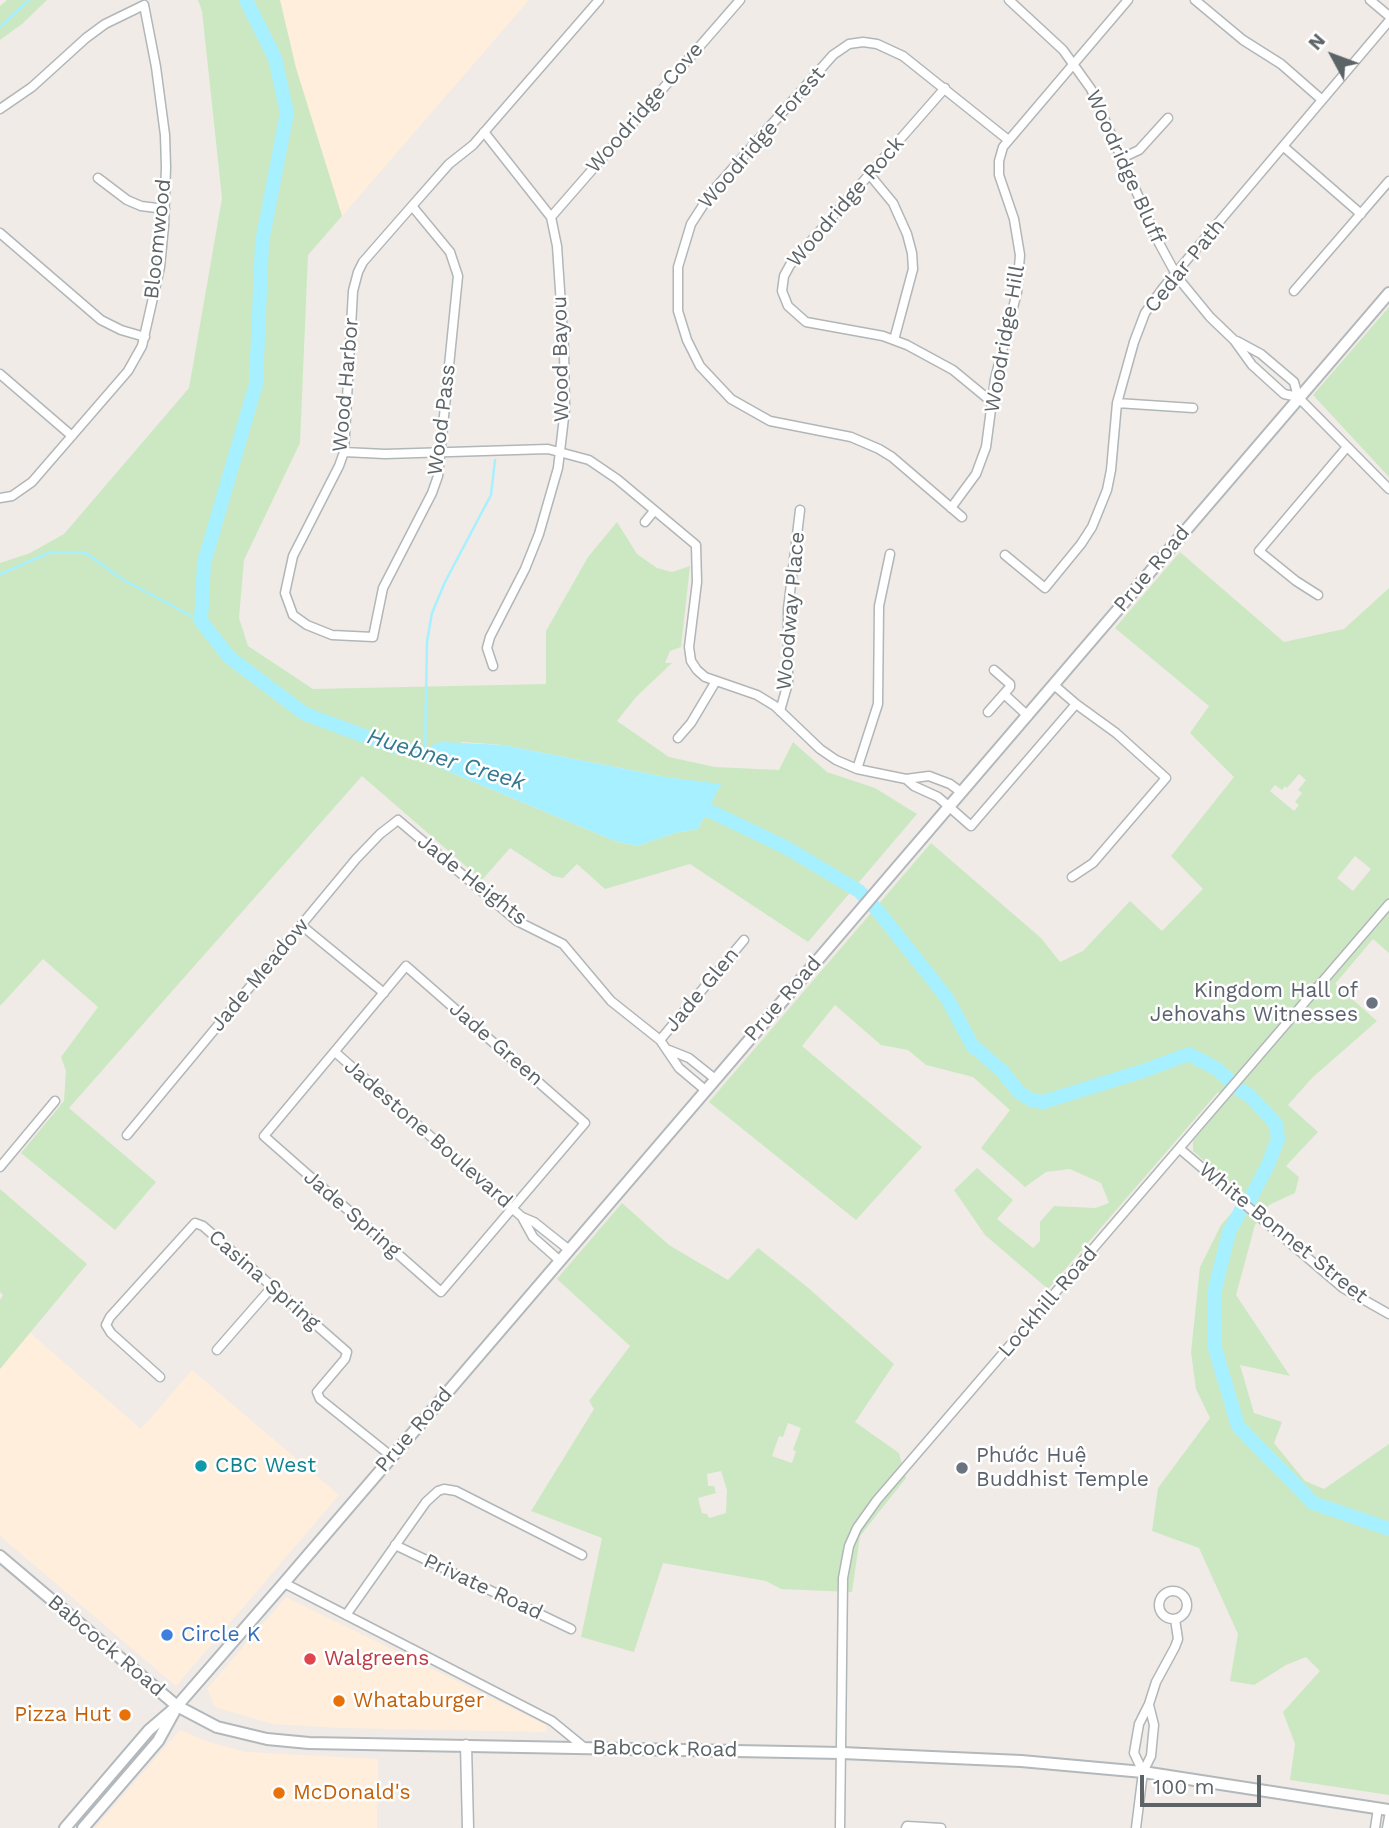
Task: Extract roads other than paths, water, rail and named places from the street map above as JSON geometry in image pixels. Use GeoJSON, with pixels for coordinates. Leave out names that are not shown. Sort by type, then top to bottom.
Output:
{"type":"FeatureCollection","features":[{"type":"Feature","properties":{"kind":"main road","name":"Prue Road"},"geometry":{"type":"LineString","coordinates":[[65,1828],[149,1730],[177,1706],[284,1583],[704,1089],[1028,716],[1389,293]]}},
{"type":"Feature","properties":{"kind":"main road","name":"Babcock Road"},"geometry":{"type":"LineString","coordinates":[[0,1556],[177,1706],[217,1727],[267,1739],[309,1743],[842,1753],[1021,1761],[1143,1772],[1383,1809]]}},
{"type":"Feature","properties":{"kind":"main road","name":"Prue Road"},"geometry":{"type":"LineString","coordinates":[[83,1828],[158,1741],[177,1706]]}},
{"type":"Feature","properties":{"kind":"street","name":"Wood Harbor"},"geometry":{"type":"LineString","coordinates":[[373,637],[324,633],[293,615],[286,600],[287,576],[293,556],[344,452],[354,284],[363,262],[449,164],[485,132],[599,0]]}},
{"type":"Feature","properties":{"kind":"street","name":"Woodridge Cove"},"geometry":{"type":"LineString","coordinates":[[551,216],[740,0]]}},
{"type":"Feature","properties":{"kind":"street","name":"Woodridge Bluff"},"geometry":{"type":"LineString","coordinates":[[1009,0],[1074,62],[1104,112],[1158,243],[1175,274],[1234,340],[1252,365],[1284,394],[1298,397],[1294,382],[1261,354],[1234,340]]}},
{"type":"Feature","properties":{"kind":"street","name":"Woodridge Hill"},"geometry":{"type":"LineString","coordinates":[[951,508],[982,461],[990,433],[995,379],[1014,309],[1019,277],[1017,234],[999,175],[999,161],[1007,139],[1128,0]]}},
{"type":"Feature","properties":{"kind":"street"},"geometry":{"type":"LineString","coordinates":[[1195,0],[1243,40],[1281,64],[1321,99]]}},
{"type":"Feature","properties":{"kind":"street"},"geometry":{"type":"LineString","coordinates":[[1370,0],[1389,18]]}},
{"type":"Feature","properties":{"kind":"street","name":"Bloomwood"},"geometry":{"type":"LineString","coordinates":[[0,109],[32,87],[105,24],[144,5],[165,135],[165,209],[160,267],[145,337],[128,371],[25,489],[12,496],[0,498]]}},
{"type":"Feature","properties":{"kind":"street","name":"Cedar Path"},"geometry":{"type":"LineString","coordinates":[[1006,555],[1045,588],[1081,544],[1100,509],[1111,470],[1117,402],[1139,327],[1153,300],[1284,148],[1389,18]]}},
{"type":"Feature","properties":{"kind":"street","name":"Woodridge Forest"},"geometry":{"type":"LineString","coordinates":[[962,517],[892,457],[872,446],[851,437],[770,421],[731,399],[709,379],[693,354],[682,326],[676,282],[683,245],[698,211],[737,163],[840,49],[849,44],[877,44],[915,63],[1007,139]]}},
{"type":"Feature","properties":{"kind":"street","name":"Woodridge Rock"},"geometry":{"type":"LineString","coordinates":[[945,88],[790,265],[783,276],[782,291],[788,306],[806,322],[883,335],[931,356],[953,370],[993,403]]}},
{"type":"Feature","properties":{"kind":"street"},"geometry":{"type":"LineString","coordinates":[[1122,158],[1139,150],[1168,118]]}},
{"type":"Feature","properties":{"kind":"street"},"geometry":{"type":"LineString","coordinates":[[485,132],[551,216]]}},
{"type":"Feature","properties":{"kind":"street"},"geometry":{"type":"LineString","coordinates":[[1284,148],[1361,214]]}},
{"type":"Feature","properties":{"kind":"street"},"geometry":{"type":"LineString","coordinates":[[869,174],[893,203],[912,253],[910,284],[894,340]]}},
{"type":"Feature","properties":{"kind":"street"},"geometry":{"type":"LineString","coordinates":[[98,178],[127,200],[141,206],[165,209]]}},
{"type":"Feature","properties":{"kind":"street"},"geometry":{"type":"LineString","coordinates":[[1294,291],[1389,181]]}},
{"type":"Feature","properties":{"kind":"street","name":"Wood Pass"},"geometry":{"type":"LineString","coordinates":[[373,637],[383,588],[432,494],[438,476],[458,276],[450,252],[412,206]]}},
{"type":"Feature","properties":{"kind":"street","name":"Wood Bayou"},"geometry":{"type":"LineString","coordinates":[[493,666],[487,648],[490,637],[540,534],[560,451],[565,409],[565,369],[557,246],[551,216]]}},
{"type":"Feature","properties":{"kind":"street"},"geometry":{"type":"LineString","coordinates":[[0,233],[101,320],[121,330],[145,337]]}},
{"type":"Feature","properties":{"kind":"street"},"geometry":{"type":"LineString","coordinates":[[0,373],[72,436]]}},
{"type":"Feature","properties":{"kind":"street"},"geometry":{"type":"LineString","coordinates":[[1298,397],[1389,489]]}},
{"type":"Feature","properties":{"kind":"street"},"geometry":{"type":"LineString","coordinates":[[1117,402],[1193,408]]}},
{"type":"Feature","properties":{"kind":"street"},"geometry":{"type":"LineString","coordinates":[[1318,594],[1296,581],[1259,551],[1347,447]]}},
{"type":"Feature","properties":{"kind":"street"},"geometry":{"type":"LineString","coordinates":[[344,452],[367,454],[517,448],[560,451],[589,460],[617,479],[696,545],[697,582],[689,647],[691,660],[697,670],[705,677],[757,695],[780,711],[820,749],[836,760],[857,769],[906,779],[929,776],[950,784],[961,792]]}},
{"type":"Feature","properties":{"kind":"street","name":"Woodway Place"},"geometry":{"type":"LineString","coordinates":[[780,711],[788,683],[788,609],[800,510]]}},
{"type":"Feature","properties":{"kind":"street"},"geometry":{"type":"LineString","coordinates":[[645,522],[654,511]]}},
{"type":"Feature","properties":{"kind":"street"},"geometry":{"type":"LineString","coordinates":[[857,769],[878,704],[879,606],[890,554]]}},
{"type":"Feature","properties":{"kind":"street"},"geometry":{"type":"LineString","coordinates":[[988,712],[1010,687],[994,670]]}},
{"type":"Feature","properties":{"kind":"street"},"geometry":{"type":"LineString","coordinates":[[678,738],[691,723],[716,681]]}},
{"type":"Feature","properties":{"kind":"street"},"geometry":{"type":"LineString","coordinates":[[1054,685],[1116,733],[1166,778],[1093,863],[1072,877]]}},
{"type":"Feature","properties":{"kind":"street"},"geometry":{"type":"LineString","coordinates":[[1004,694],[1028,716]]}},
{"type":"Feature","properties":{"kind":"street"},"geometry":{"type":"LineString","coordinates":[[906,779],[948,806],[971,826],[1076,704]]}},
{"type":"Feature","properties":{"kind":"street"},"geometry":{"type":"LineString","coordinates":[[928,792],[934,778]]}},
{"type":"Feature","properties":{"kind":"street","name":"Jade Meadow"},"geometry":{"type":"LineString","coordinates":[[127,1135],[356,859],[398,820]]}},
{"type":"Feature","properties":{"kind":"street","name":"Jade Heights"},"geometry":{"type":"LineString","coordinates":[[398,820],[517,921],[564,944],[611,1001],[660,1040],[669,1050],[673,1061],[704,1089]]}},
{"type":"Feature","properties":{"kind":"street","name":"Lockhill Road"},"geometry":{"type":"LineString","coordinates":[[840,1828],[843,1578],[849,1546],[857,1528],[877,1500],[1389,904]]}},
{"type":"Feature","properties":{"kind":"street"},"geometry":{"type":"LineString","coordinates":[[301,925],[384,993],[335,1052]]}},
{"type":"Feature","properties":{"kind":"street","name":"Jade Glen"},"geometry":{"type":"LineString","coordinates":[[660,1040],[744,940]]}},
{"type":"Feature","properties":{"kind":"street","name":"Jade Green"},"geometry":{"type":"LineString","coordinates":[[384,993],[406,966],[585,1123],[512,1208]]}},
{"type":"Feature","properties":{"kind":"street","name":"Jade Heights"},"geometry":{"type":"LineString","coordinates":[[669,1050],[693,1061],[714,1078]]}},
{"type":"Feature","properties":{"kind":"street","name":"Jade Spring"},"geometry":{"type":"LineString","coordinates":[[335,1052],[264,1136],[441,1292],[512,1208]]}},
{"type":"Feature","properties":{"kind":"street","name":"Jadestone Boulevard"},"geometry":{"type":"LineString","coordinates":[[335,1052],[522,1217],[547,1231],[568,1249]]}},
{"type":"Feature","properties":{"kind":"street"},"geometry":{"type":"LineString","coordinates":[[684,1072],[693,1061]]}},
{"type":"Feature","properties":{"kind":"street"},"geometry":{"type":"LineString","coordinates":[[0,1167],[55,1101]]}},
{"type":"Feature","properties":{"kind":"street","name":"White Bonnet Street"},"geometry":{"type":"LineString","coordinates":[[1180,1149],[1343,1288],[1389,1314]]}},
{"type":"Feature","properties":{"kind":"street","name":"Jadestone Boulevard"},"geometry":{"type":"LineString","coordinates":[[522,1217],[538,1242],[559,1260]]}},
{"type":"Feature","properties":{"kind":"street","name":"Casina Spring"},"geometry":{"type":"LineString","coordinates":[[160,1377],[106,1325],[110,1317],[195,1223],[203,1226],[347,1352],[345,1359],[317,1392],[320,1399],[391,1457]]}},
{"type":"Feature","properties":{"kind":"street"},"geometry":{"type":"LineString","coordinates":[[538,1242],[547,1231]]}},
{"type":"Feature","properties":{"kind":"street"},"geometry":{"type":"LineString","coordinates":[[217,1350],[272,1287]]}},
{"type":"Feature","properties":{"kind":"street"},"geometry":{"type":"LineString","coordinates":[[346,1615],[426,1502],[444,1489],[456,1491],[582,1555]]}},
{"type":"Feature","properties":{"kind":"street","name":"Private Road"},"geometry":{"type":"LineString","coordinates":[[395,1545],[572,1629]]}},
{"type":"Feature","properties":{"kind":"street"},"geometry":{"type":"LineString","coordinates":[[284,1583],[552,1721],[585,1748]]}},
{"type":"Feature","properties":{"kind":"street"},"geometry":{"type":"LineString","coordinates":[[1143,1772],[1134,1753],[1139,1724],[1178,1639],[1175,1619]]}},
{"type":"Feature","properties":{"kind":"street"},"geometry":{"type":"LineString","coordinates":[[1136,1828],[1143,1772],[1151,1756],[1154,1725],[1149,1704]]}},
{"type":"Feature","properties":{"kind":"street"},"geometry":{"type":"LineString","coordinates":[[1138,1732],[1153,1735]]}},
{"type":"Feature","properties":{"kind":"street"},"geometry":{"type":"LineString","coordinates":[[466,1745],[468,1828]]}},
{"type":"Feature","properties":{"kind":"street"},"geometry":{"type":"LineString","coordinates":[[1375,1828],[1383,1809]]}},
{"type":"Feature","properties":{"kind":"street"},"geometry":{"type":"LineString","coordinates":[[1387,1828],[1389,1817]]}},
{"type":"Feature","properties":{"kind":"street"},"geometry":{"type":"LineString","coordinates":[[906,1827],[941,1828]]}},
{"type":"Feature","properties":{"kind":"water"},"geometry":{"type":"Polygon","coordinates":[[[442,742],[503,745],[666,777],[721,784],[698,829],[675,833],[637,846],[615,841],[433,765],[426,759],[433,744],[442,742]]]}},
{"type":"Feature","properties":{"kind":"waterway"},"geometry":{"type":"LineString","coordinates":[[0,27],[29,0]]}},
{"type":"Feature","properties":{"kind":"waterway","name":"Huebner Creek"},"geometry":{"type":"LineString","coordinates":[[246,0],[275,58],[287,113],[262,242],[256,384],[204,563],[201,621],[229,657],[305,714],[389,745],[444,758]]}},
{"type":"Feature","properties":{"kind":"waterway"},"geometry":{"type":"LineString","coordinates":[[425,753],[427,642],[432,613],[445,582],[491,495],[495,460]]}},
{"type":"Feature","properties":{"kind":"waterway"},"geometry":{"type":"LineString","coordinates":[[0,574],[51,552],[86,553],[122,579],[201,621]]}},
{"type":"Feature","properties":{"kind":"waterway","name":"Huebner Creek"},"geometry":{"type":"LineString","coordinates":[[691,809],[708,810],[787,848],[859,891],[947,998],[972,1045],[1002,1071],[1019,1092],[1031,1100],[1043,1102],[1189,1054],[1217,1069],[1230,1081]]}},
{"type":"Feature","properties":{"kind":"waterway","name":"Huebner Creek"},"geometry":{"type":"LineString","coordinates":[[1239,1089],[1250,1096],[1276,1124],[1278,1139],[1249,1201]]}},
{"type":"Feature","properties":{"kind":"waterway","name":"Huebner Creek"},"geometry":{"type":"LineString","coordinates":[[1241,1210],[1229,1232],[1214,1293],[1215,1348],[1238,1426],[1313,1503],[1389,1529]]}},
{"type":"Feature","properties":{"kind":"place","name":"Kingdom Hall of Jehovahs Witnesses"},"geometry":{"type":"Point","coordinates":[1372,1003]}},
{"type":"Feature","properties":{"kind":"place","name":"CBC West"},"geometry":{"type":"Point","coordinates":[201,1466]}},
{"type":"Feature","properties":{"kind":"place","name":"Phước Huệ Buddhist Temple"},"geometry":{"type":"Point","coordinates":[962,1468]}},
{"type":"Feature","properties":{"kind":"place","name":"Circle K"},"geometry":{"type":"Point","coordinates":[167,1635]}},
{"type":"Feature","properties":{"kind":"place","name":"Walgreens"},"geometry":{"type":"Point","coordinates":[310,1659]}},
{"type":"Feature","properties":{"kind":"place","name":"Whataburger"},"geometry":{"type":"Point","coordinates":[339,1701]}},
{"type":"Feature","properties":{"kind":"place","name":"Pizza Hut"},"geometry":{"type":"Point","coordinates":[125,1715]}},
{"type":"Feature","properties":{"kind":"place","name":"McDonald's"},"geometry":{"type":"Point","coordinates":[279,1793]}}]}
